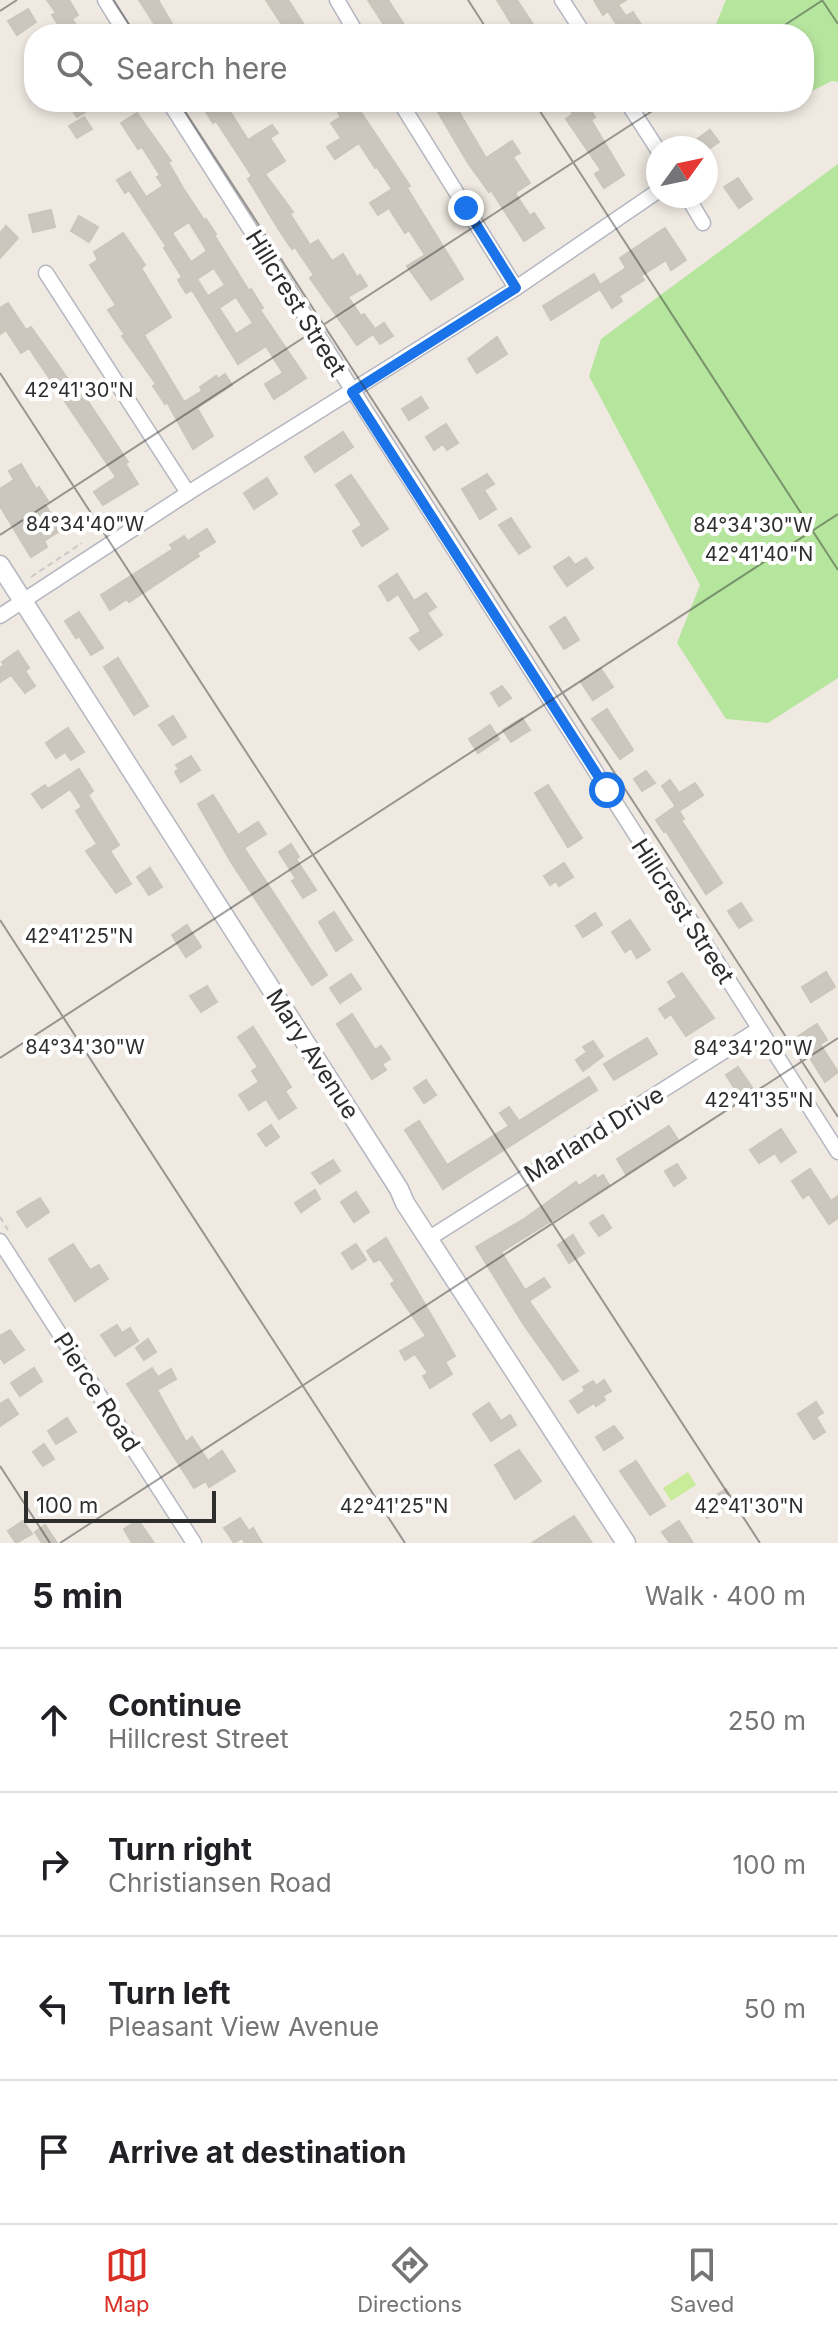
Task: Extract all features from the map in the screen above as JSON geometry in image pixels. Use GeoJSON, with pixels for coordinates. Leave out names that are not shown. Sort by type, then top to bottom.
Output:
{"type":"FeatureCollection","features":[{"type":"Feature","properties":{"kind":"street"},"geometry":{"type":"LineString","coordinates":[[105,0],[120,24]]}},
{"type":"Feature","properties":{"kind":"street"},"geometry":{"type":"LineString","coordinates":[[337,0],[351,24]]}},
{"type":"Feature","properties":{"kind":"street"},"geometry":{"type":"LineString","coordinates":[[562,0],[578,24]]}},
{"type":"Feature","properties":{"kind":"street","name":"Hillcrest Street"},"geometry":{"type":"LineString","coordinates":[[175,112],[838,1152]]}},
{"type":"Feature","properties":{"kind":"street"},"geometry":{"type":"LineString","coordinates":[[406,112],[516,288]]}},
{"type":"Feature","properties":{"kind":"street"},"geometry":{"type":"LineString","coordinates":[[633,112],[649,136]]}},
{"type":"Feature","properties":{"kind":"street"},"geometry":{"type":"LineString","coordinates":[[0,616],[188,493],[516,288],[646,199]]}},
{"type":"Feature","properties":{"kind":"street"},"geometry":{"type":"LineString","coordinates":[[694,208],[703,223]]}},
{"type":"Feature","properties":{"kind":"street"},"geometry":{"type":"LineString","coordinates":[[46,273],[188,493]]}},
{"type":"Feature","properties":{"kind":"street","name":"Mary Avenue"},"geometry":{"type":"LineString","coordinates":[[0,565],[428,1239],[626,1543]]}},
{"type":"Feature","properties":{"kind":"street","name":"Marland Drive"},"geometry":{"type":"LineString","coordinates":[[428,1239],[759,1029]]}},
{"type":"Feature","properties":{"kind":"street","name":"Pierce Road"},"geometry":{"type":"LineString","coordinates":[[0,1241],[194,1543]]}},
{"type":"Feature","properties":{"kind":"path"},"geometry":{"type":"LineString","coordinates":[[31,577],[82,543]]}},
{"type":"Feature","properties":{"kind":"green space"},"geometry":{"type":"Polygon","coordinates":[[[726,0],[838,0],[838,82],[832,81],[814,90],[814,24],[716,24],[726,0]]]}},
{"type":"Feature","properties":{"kind":"green space"},"geometry":{"type":"Polygon","coordinates":[[[838,164],[838,678],[768,723],[726,719],[677,643],[700,585],[589,376],[601,339],[838,164]]]}},
{"type":"Feature","properties":{"kind":"green space"},"geometry":{"type":"Polygon","coordinates":[[[688,1472],[696,1485],[671,1501],[663,1488],[688,1472]]]}},
{"type":"Feature","properties":{"kind":"building"},"geometry":{"type":"Polygon","coordinates":[[[47,0],[69,0],[78,15],[72,19],[75,24],[58,24],[52,15],[56,13],[47,0]]]}},
{"type":"Feature","properties":{"kind":"building"},"geometry":{"type":"Polygon","coordinates":[[[139,0],[158,0],[172,24],[154,24],[139,0]]]}},
{"type":"Feature","properties":{"kind":"building"},"geometry":{"type":"Polygon","coordinates":[[[266,0],[288,0],[304,24],[282,24],[266,0]]]}},
{"type":"Feature","properties":{"kind":"building"},"geometry":{"type":"Polygon","coordinates":[[[368,0],[388,0],[404,24],[384,24],[368,0]]]}},
{"type":"Feature","properties":{"kind":"building"},"geometry":{"type":"Polygon","coordinates":[[[497,0],[517,0],[533,24],[512,24],[497,0]]]}},
{"type":"Feature","properties":{"kind":"building"},"geometry":{"type":"Polygon","coordinates":[[[594,0],[626,0],[618,5],[626,16],[633,12],[641,24],[616,24],[608,11],[603,15],[594,0]]]}},
{"type":"Feature","properties":{"kind":"building"},"geometry":{"type":"Polygon","coordinates":[[[28,9],[36,22],[24,24],[24,30],[17,35],[8,21],[28,9]]]}},
{"type":"Feature","properties":{"kind":"building"},"geometry":{"type":"Polygon","coordinates":[[[206,112],[230,112],[248,140],[272,125],[278,133],[270,138],[285,161],[265,174],[293,212],[290,214],[310,245],[318,240],[332,261],[343,254],[357,277],[360,275],[367,286],[348,297],[361,316],[364,314],[375,329],[384,323],[393,336],[380,344],[373,334],[357,345],[310,278],[314,275],[279,230],[248,179],[252,176],[216,121],[213,123],[206,112]]]}},
{"type":"Feature","properties":{"kind":"building"},"geometry":{"type":"Polygon","coordinates":[[[338,112],[361,112],[410,186],[407,188],[463,279],[431,300],[407,266],[425,255],[409,230],[405,233],[389,208],[378,215],[370,203],[392,189],[359,143],[335,159],[327,147],[341,138],[331,123],[341,117],[338,112]]]}},
{"type":"Feature","properties":{"kind":"building"},"geometry":{"type":"Polygon","coordinates":[[[438,112],[459,112],[486,158],[512,141],[520,153],[513,157],[530,183],[515,193],[530,216],[534,213],[544,228],[524,241],[491,190],[489,192],[438,112]]]}},
{"type":"Feature","properties":{"kind":"building"},"geometry":{"type":"Polygon","coordinates":[[[592,112],[595,117],[591,120],[624,175],[604,188],[595,174],[601,170],[566,119],[573,114],[592,112]]]}},
{"type":"Feature","properties":{"kind":"building"},"geometry":{"type":"Polygon","coordinates":[[[137,113],[171,161],[168,162],[183,188],[216,234],[249,291],[251,289],[263,308],[260,310],[306,378],[274,399],[265,384],[283,373],[266,346],[238,364],[192,290],[186,293],[178,280],[182,277],[164,248],[166,246],[129,190],[125,193],[117,180],[130,172],[146,197],[163,186],[157,177],[160,175],[142,147],[138,149],[121,123],[137,113]],[[189,222],[172,233],[191,262],[207,251],[189,222]],[[214,268],[197,279],[208,296],[225,285],[214,268]],[[236,297],[219,308],[236,334],[253,323],[236,297]]]}},
{"type":"Feature","properties":{"kind":"building"},"geometry":{"type":"Polygon","coordinates":[[[84,117],[92,129],[77,138],[69,126],[84,117]]]}},
{"type":"Feature","properties":{"kind":"building"},"geometry":{"type":"Polygon","coordinates":[[[738,178],[752,199],[739,208],[724,187],[738,178]]]}},
{"type":"Feature","properties":{"kind":"building"},"geometry":{"type":"Polygon","coordinates":[[[51,210],[55,227],[33,232],[29,215],[51,210]]]}},
{"type":"Feature","properties":{"kind":"building"},"geometry":{"type":"Polygon","coordinates":[[[79,216],[98,227],[89,242],[71,231],[79,216]]]}},
{"type":"Feature","properties":{"kind":"building"},"geometry":{"type":"Polygon","coordinates":[[[6,226],[18,238],[0,258],[0,233],[6,226]]]}},
{"type":"Feature","properties":{"kind":"building"},"geometry":{"type":"Polygon","coordinates":[[[665,228],[686,260],[671,270],[666,260],[641,276],[644,280],[619,296],[622,301],[612,308],[600,289],[551,320],[543,306],[594,274],[600,285],[626,268],[620,258],[665,228]]]}},
{"type":"Feature","properties":{"kind":"building"},"geometry":{"type":"Polygon","coordinates":[[[123,233],[145,265],[141,268],[171,317],[144,335],[184,402],[202,391],[200,387],[216,376],[218,379],[225,374],[232,385],[197,408],[213,436],[193,449],[167,402],[165,404],[153,386],[156,384],[122,336],[125,335],[108,310],[116,305],[90,265],[98,260],[94,252],[123,233]]]}},
{"type":"Feature","properties":{"kind":"building"},"geometry":{"type":"Polygon","coordinates":[[[8,303],[26,330],[31,327],[80,396],[83,394],[128,462],[125,463],[138,484],[103,505],[94,492],[116,477],[29,348],[21,353],[6,330],[0,334],[0,308],[8,303]]]}},
{"type":"Feature","properties":{"kind":"building"},"geometry":{"type":"Polygon","coordinates":[[[497,337],[507,354],[477,373],[468,359],[497,337]]]}},
{"type":"Feature","properties":{"kind":"building"},"geometry":{"type":"Polygon","coordinates":[[[421,397],[428,408],[409,420],[402,409],[421,397]]]}},
{"type":"Feature","properties":{"kind":"building"},"geometry":{"type":"Polygon","coordinates":[[[446,424],[458,443],[447,450],[443,444],[434,450],[426,437],[446,424]]]}},
{"type":"Feature","properties":{"kind":"building"},"geometry":{"type":"Polygon","coordinates":[[[343,432],[353,447],[315,472],[305,457],[343,432]]]}},
{"type":"Feature","properties":{"kind":"building"},"geometry":{"type":"Polygon","coordinates":[[[21,464],[36,489],[39,487],[48,501],[44,503],[61,530],[44,541],[47,547],[31,557],[0,506],[0,489],[14,480],[9,471],[21,464]]]}},
{"type":"Feature","properties":{"kind":"building"},"geometry":{"type":"Polygon","coordinates":[[[487,474],[494,484],[484,490],[496,509],[480,519],[462,489],[487,474]]]}},
{"type":"Feature","properties":{"kind":"building"},"geometry":{"type":"Polygon","coordinates":[[[351,475],[388,529],[362,546],[353,531],[362,525],[336,485],[351,475]]]}},
{"type":"Feature","properties":{"kind":"building"},"geometry":{"type":"Polygon","coordinates":[[[267,478],[277,494],[254,509],[244,493],[267,478]]]}},
{"type":"Feature","properties":{"kind":"building"},"geometry":{"type":"Polygon","coordinates":[[[511,518],[530,547],[519,554],[499,525],[511,518]]]}},
{"type":"Feature","properties":{"kind":"building"},"geometry":{"type":"Polygon","coordinates":[[[207,529],[215,542],[197,553],[199,556],[129,602],[127,599],[110,610],[101,595],[173,549],[170,545],[184,536],[188,541],[207,529]]]}},
{"type":"Feature","properties":{"kind":"building"},"geometry":{"type":"Polygon","coordinates":[[[569,557],[575,565],[586,558],[593,568],[567,586],[554,567],[569,557]]]}},
{"type":"Feature","properties":{"kind":"building"},"geometry":{"type":"Polygon","coordinates":[[[397,574],[414,601],[426,593],[436,607],[427,613],[442,635],[419,650],[410,638],[421,631],[398,594],[388,601],[379,586],[397,574]]]}},
{"type":"Feature","properties":{"kind":"building"},"geometry":{"type":"Polygon","coordinates":[[[79,612],[103,648],[91,655],[65,621],[79,612]]]}},
{"type":"Feature","properties":{"kind":"building"},"geometry":{"type":"Polygon","coordinates":[[[565,617],[579,640],[564,649],[550,627],[565,617]]]}},
{"type":"Feature","properties":{"kind":"building"},"geometry":{"type":"Polygon","coordinates":[[[18,651],[29,668],[25,671],[35,686],[25,693],[11,675],[0,682],[2,662],[18,651]]]}},
{"type":"Feature","properties":{"kind":"building"},"geometry":{"type":"Polygon","coordinates":[[[118,658],[148,706],[134,715],[104,667],[118,658]]]}},
{"type":"Feature","properties":{"kind":"building"},"geometry":{"type":"Polygon","coordinates":[[[601,669],[613,687],[593,700],[581,682],[601,669]]]}},
{"type":"Feature","properties":{"kind":"building"},"geometry":{"type":"Polygon","coordinates":[[[502,686],[511,698],[499,706],[491,693],[502,686]]]}},
{"type":"Feature","properties":{"kind":"building"},"geometry":{"type":"Polygon","coordinates":[[[607,709],[633,750],[620,759],[592,719],[607,709]]]}},
{"type":"Feature","properties":{"kind":"building"},"geometry":{"type":"Polygon","coordinates":[[[173,716],[186,737],[173,745],[159,725],[173,716]]]}},
{"type":"Feature","properties":{"kind":"building"},"geometry":{"type":"Polygon","coordinates":[[[522,718],[530,730],[511,742],[503,730],[522,718]]]}},
{"type":"Feature","properties":{"kind":"building"},"geometry":{"type":"Polygon","coordinates":[[[490,725],[499,739],[478,753],[469,739],[490,725]]]}},
{"type":"Feature","properties":{"kind":"building"},"geometry":{"type":"Polygon","coordinates":[[[68,728],[84,752],[71,760],[65,752],[56,758],[46,743],[68,728]]]}},
{"type":"Feature","properties":{"kind":"building"},"geometry":{"type":"Polygon","coordinates":[[[191,756],[200,770],[181,782],[175,772],[179,769],[176,765],[191,756]]]}},
{"type":"Feature","properties":{"kind":"building"},"geometry":{"type":"Polygon","coordinates":[[[79,769],[93,791],[88,795],[119,845],[110,851],[131,884],[116,893],[86,851],[97,844],[76,811],[82,807],[70,789],[42,808],[32,794],[45,785],[48,789],[79,769]]]}},
{"type":"Feature","properties":{"kind":"building"},"geometry":{"type":"Polygon","coordinates":[[[646,771],[655,783],[642,791],[634,779],[646,771]]]}},
{"type":"Feature","properties":{"kind":"building"},"geometry":{"type":"Polygon","coordinates":[[[670,780],[679,793],[695,783],[703,795],[679,811],[662,786],[670,780]]]}},
{"type":"Feature","properties":{"kind":"building"},"geometry":{"type":"Polygon","coordinates":[[[548,785],[582,838],[568,847],[535,793],[548,785]]]}},
{"type":"Feature","properties":{"kind":"building"},"geometry":{"type":"Polygon","coordinates":[[[213,795],[238,835],[258,822],[266,834],[244,848],[327,975],[312,985],[231,862],[198,804],[213,795]]]}},
{"type":"Feature","properties":{"kind":"building"},"geometry":{"type":"Polygon","coordinates":[[[676,806],[684,819],[681,820],[722,883],[706,894],[656,820],[676,806]]]}},
{"type":"Feature","properties":{"kind":"building"},"geometry":{"type":"Polygon","coordinates":[[[291,844],[299,857],[296,859],[316,890],[303,898],[292,881],[296,879],[279,852],[291,844]]]}},
{"type":"Feature","properties":{"kind":"building"},"geometry":{"type":"Polygon","coordinates":[[[564,863],[573,877],[559,886],[556,881],[550,885],[544,876],[564,863]]]}},
{"type":"Feature","properties":{"kind":"building"},"geometry":{"type":"Polygon","coordinates":[[[150,868],[162,887],[149,895],[137,877],[150,868]]]}},
{"type":"Feature","properties":{"kind":"building"},"geometry":{"type":"Polygon","coordinates":[[[741,903],[752,920],[739,928],[728,911],[741,903]]]}},
{"type":"Feature","properties":{"kind":"building"},"geometry":{"type":"Polygon","coordinates":[[[334,912],[352,940],[336,951],[319,922],[334,912]]]}},
{"type":"Feature","properties":{"kind":"building"},"geometry":{"type":"Polygon","coordinates":[[[595,913],[602,925],[583,937],[576,926],[595,913]]]}},
{"type":"Feature","properties":{"kind":"building"},"geometry":{"type":"Polygon","coordinates":[[[630,920],[650,950],[637,958],[631,948],[625,952],[612,932],[630,920]]]}},
{"type":"Feature","properties":{"kind":"building"},"geometry":{"type":"Polygon","coordinates":[[[187,925],[201,947],[186,957],[172,935],[187,925]]]}},
{"type":"Feature","properties":{"kind":"building"},"geometry":{"type":"Polygon","coordinates":[[[826,972],[835,987],[811,1002],[802,987],[826,972]]]}},
{"type":"Feature","properties":{"kind":"building"},"geometry":{"type":"Polygon","coordinates":[[[682,973],[714,1018],[686,1036],[671,1014],[665,1018],[659,1009],[677,997],[668,982],[682,973]]]}},
{"type":"Feature","properties":{"kind":"building"},"geometry":{"type":"Polygon","coordinates":[[[351,974],[361,989],[340,1003],[330,988],[351,974]]]}},
{"type":"Feature","properties":{"kind":"building"},"geometry":{"type":"Polygon","coordinates":[[[207,986],[217,1002],[201,1012],[190,996],[207,986]]]}},
{"type":"Feature","properties":{"kind":"building"},"geometry":{"type":"Polygon","coordinates":[[[352,1014],[375,1050],[381,1046],[390,1059],[382,1064],[386,1070],[372,1079],[337,1024],[352,1014]]]}},
{"type":"Feature","properties":{"kind":"building"},"geometry":{"type":"Polygon","coordinates":[[[817,1024],[827,1040],[820,1044],[838,1072],[825,1082],[797,1037],[817,1024]]]}},
{"type":"Feature","properties":{"kind":"building"},"geometry":{"type":"Polygon","coordinates":[[[253,1027],[291,1087],[285,1091],[296,1108],[279,1119],[266,1099],[249,1110],[239,1095],[259,1082],[252,1071],[258,1067],[238,1037],[253,1027]]]}},
{"type":"Feature","properties":{"kind":"building"},"geometry":{"type":"Polygon","coordinates":[[[647,1038],[657,1054],[614,1080],[604,1064],[647,1038]]]}},
{"type":"Feature","properties":{"kind":"building"},"geometry":{"type":"Polygon","coordinates":[[[593,1041],[603,1056],[583,1071],[576,1060],[587,1052],[583,1047],[593,1041]]]}},
{"type":"Feature","properties":{"kind":"building"},"geometry":{"type":"Polygon","coordinates":[[[738,1067],[753,1089],[741,1098],[726,1075],[738,1067]]]}},
{"type":"Feature","properties":{"kind":"building"},"geometry":{"type":"Polygon","coordinates":[[[589,1077],[597,1090],[443,1189],[405,1130],[419,1121],[447,1165],[509,1126],[500,1113],[509,1107],[519,1121],[589,1077]]]}},
{"type":"Feature","properties":{"kind":"building"},"geometry":{"type":"Polygon","coordinates":[[[426,1080],[436,1095],[424,1103],[414,1088],[426,1080]]]}},
{"type":"Feature","properties":{"kind":"building"},"geometry":{"type":"Polygon","coordinates":[[[271,1125],[279,1137],[266,1146],[258,1134],[271,1125]]]}},
{"type":"Feature","properties":{"kind":"building"},"geometry":{"type":"Polygon","coordinates":[[[669,1126],[678,1140],[626,1174],[617,1159],[669,1126]]]}},
{"type":"Feature","properties":{"kind":"building"},"geometry":{"type":"Polygon","coordinates":[[[781,1129],[796,1152],[781,1162],[775,1153],[759,1163],[750,1150],[781,1129]]]}},
{"type":"Feature","properties":{"kind":"building"},"geometry":{"type":"Polygon","coordinates":[[[333,1160],[340,1171],[320,1184],[312,1173],[333,1160]]]}},
{"type":"Feature","properties":{"kind":"building"},"geometry":{"type":"Polygon","coordinates":[[[677,1164],[686,1178],[674,1186],[665,1171],[677,1164]]]}},
{"type":"Feature","properties":{"kind":"building"},"geometry":{"type":"Polygon","coordinates":[[[810,1169],[831,1201],[838,1196],[838,1218],[829,1224],[809,1194],[803,1198],[792,1181],[810,1169]]]}},
{"type":"Feature","properties":{"kind":"building"},"geometry":{"type":"Polygon","coordinates":[[[595,1175],[597,1179],[603,1175],[609,1185],[501,1252],[525,1290],[544,1278],[550,1287],[529,1301],[578,1371],[563,1380],[524,1325],[476,1247],[524,1219],[576,1182],[579,1186],[595,1175]]]}},
{"type":"Feature","properties":{"kind":"building"},"geometry":{"type":"Polygon","coordinates":[[[315,1190],[320,1199],[301,1212],[295,1203],[315,1190]]]}},
{"type":"Feature","properties":{"kind":"building"},"geometry":{"type":"Polygon","coordinates":[[[356,1192],[369,1212],[354,1222],[341,1202],[356,1192]]]}},
{"type":"Feature","properties":{"kind":"building"},"geometry":{"type":"Polygon","coordinates":[[[40,1198],[49,1212],[27,1227],[17,1212],[40,1198]]]}},
{"type":"Feature","properties":{"kind":"building"},"geometry":{"type":"Polygon","coordinates":[[[603,1215],[611,1228],[599,1236],[590,1223],[603,1215]]]}},
{"type":"Feature","properties":{"kind":"building"},"geometry":{"type":"Polygon","coordinates":[[[573,1235],[584,1253],[569,1263],[558,1245],[573,1235]]]}},
{"type":"Feature","properties":{"kind":"building"},"geometry":{"type":"Polygon","coordinates":[[[386,1238],[455,1356],[445,1362],[452,1374],[430,1388],[423,1376],[428,1373],[415,1354],[405,1360],[400,1351],[426,1336],[391,1284],[395,1281],[380,1259],[374,1262],[367,1251],[386,1238]]]}},
{"type":"Feature","properties":{"kind":"building"},"geometry":{"type":"Polygon","coordinates":[[[73,1244],[90,1270],[99,1265],[108,1279],[75,1301],[49,1259],[73,1244]]]}},
{"type":"Feature","properties":{"kind":"building"},"geometry":{"type":"Polygon","coordinates":[[[356,1244],[366,1260],[352,1269],[342,1253],[356,1244]]]}},
{"type":"Feature","properties":{"kind":"building"},"geometry":{"type":"Polygon","coordinates":[[[117,1325],[122,1333],[130,1328],[138,1341],[115,1356],[101,1335],[117,1325]]]}},
{"type":"Feature","properties":{"kind":"building"},"geometry":{"type":"Polygon","coordinates":[[[10,1330],[24,1350],[4,1363],[0,1357],[0,1336],[10,1330]]]}},
{"type":"Feature","properties":{"kind":"building"},"geometry":{"type":"Polygon","coordinates":[[[148,1339],[156,1352],[144,1360],[136,1348],[148,1339]]]}},
{"type":"Feature","properties":{"kind":"building"},"geometry":{"type":"Polygon","coordinates":[[[34,1368],[42,1381],[20,1396],[11,1383],[34,1368]]]}},
{"type":"Feature","properties":{"kind":"building"},"geometry":{"type":"Polygon","coordinates":[[[152,1368],[158,1377],[171,1369],[176,1379],[157,1390],[186,1442],[192,1437],[208,1461],[222,1451],[235,1471],[209,1487],[206,1481],[194,1488],[127,1384],[152,1368]]]}},
{"type":"Feature","properties":{"kind":"building"},"geometry":{"type":"Polygon","coordinates":[[[604,1380],[611,1391],[603,1396],[605,1400],[578,1413],[570,1401],[585,1391],[583,1387],[593,1381],[596,1386],[604,1380]]]}},
{"type":"Feature","properties":{"kind":"building"},"geometry":{"type":"Polygon","coordinates":[[[8,1399],[18,1414],[0,1426],[0,1404],[8,1399]]]}},
{"type":"Feature","properties":{"kind":"building"},"geometry":{"type":"Polygon","coordinates":[[[816,1402],[823,1413],[816,1417],[825,1432],[814,1439],[798,1414],[816,1402]]]}},
{"type":"Feature","properties":{"kind":"building"},"geometry":{"type":"Polygon","coordinates":[[[489,1403],[501,1421],[510,1415],[516,1425],[491,1441],[473,1414],[489,1403]]]}},
{"type":"Feature","properties":{"kind":"building"},"geometry":{"type":"Polygon","coordinates":[[[67,1418],[76,1432],[56,1444],[48,1431],[67,1418]]]}},
{"type":"Feature","properties":{"kind":"building"},"geometry":{"type":"Polygon","coordinates":[[[614,1426],[623,1438],[604,1450],[596,1437],[614,1426]]]}},
{"type":"Feature","properties":{"kind":"building"},"geometry":{"type":"Polygon","coordinates":[[[44,1444],[54,1459],[43,1466],[33,1452],[44,1444]]]}},
{"type":"Feature","properties":{"kind":"building"},"geometry":{"type":"Polygon","coordinates":[[[519,1450],[541,1481],[515,1499],[495,1465],[519,1450]]]}},
{"type":"Feature","properties":{"kind":"building"},"geometry":{"type":"Polygon","coordinates":[[[636,1461],[665,1506],[650,1515],[620,1471],[636,1461]]]}},
{"type":"Feature","properties":{"kind":"building"},"geometry":{"type":"Polygon","coordinates":[[[726,1489],[734,1501],[707,1518],[699,1506],[726,1489]]]}},
{"type":"Feature","properties":{"kind":"building"},"geometry":{"type":"Polygon","coordinates":[[[574,1516],[592,1543],[532,1543],[574,1516]]]}},
{"type":"Feature","properties":{"kind":"building"},"geometry":{"type":"Polygon","coordinates":[[[240,1518],[249,1531],[253,1528],[262,1543],[245,1543],[242,1538],[234,1543],[224,1528],[240,1518]]]}},
{"type":"Feature","properties":{"kind":"building"},"geometry":{"type":"Polygon","coordinates":[[[138,1520],[154,1543],[132,1543],[124,1529],[138,1520]]]}},
{"type":"Feature","properties":{"kind":"building"},"geometry":{"type":"Polygon","coordinates":[[[23,1521],[32,1534],[16,1543],[8,1531],[23,1521]]]}},
{"type":"Feature","properties":{"kind":"building"},"geometry":{"type":"Polygon","coordinates":[[[679,1521],[693,1543],[670,1543],[662,1532],[679,1521]]]}},
{"type":"Feature","properties":{"kind":"building"},"geometry":{"type":"Polygon","coordinates":[[[45,1525],[57,1543],[42,1543],[35,1532],[45,1525]]]}},
{"type":"Feature","properties":{"kind":"route"},"geometry":{"type":"LineString","coordinates":[[466,208],[516,288],[352,392],[607,790]]}}]}
